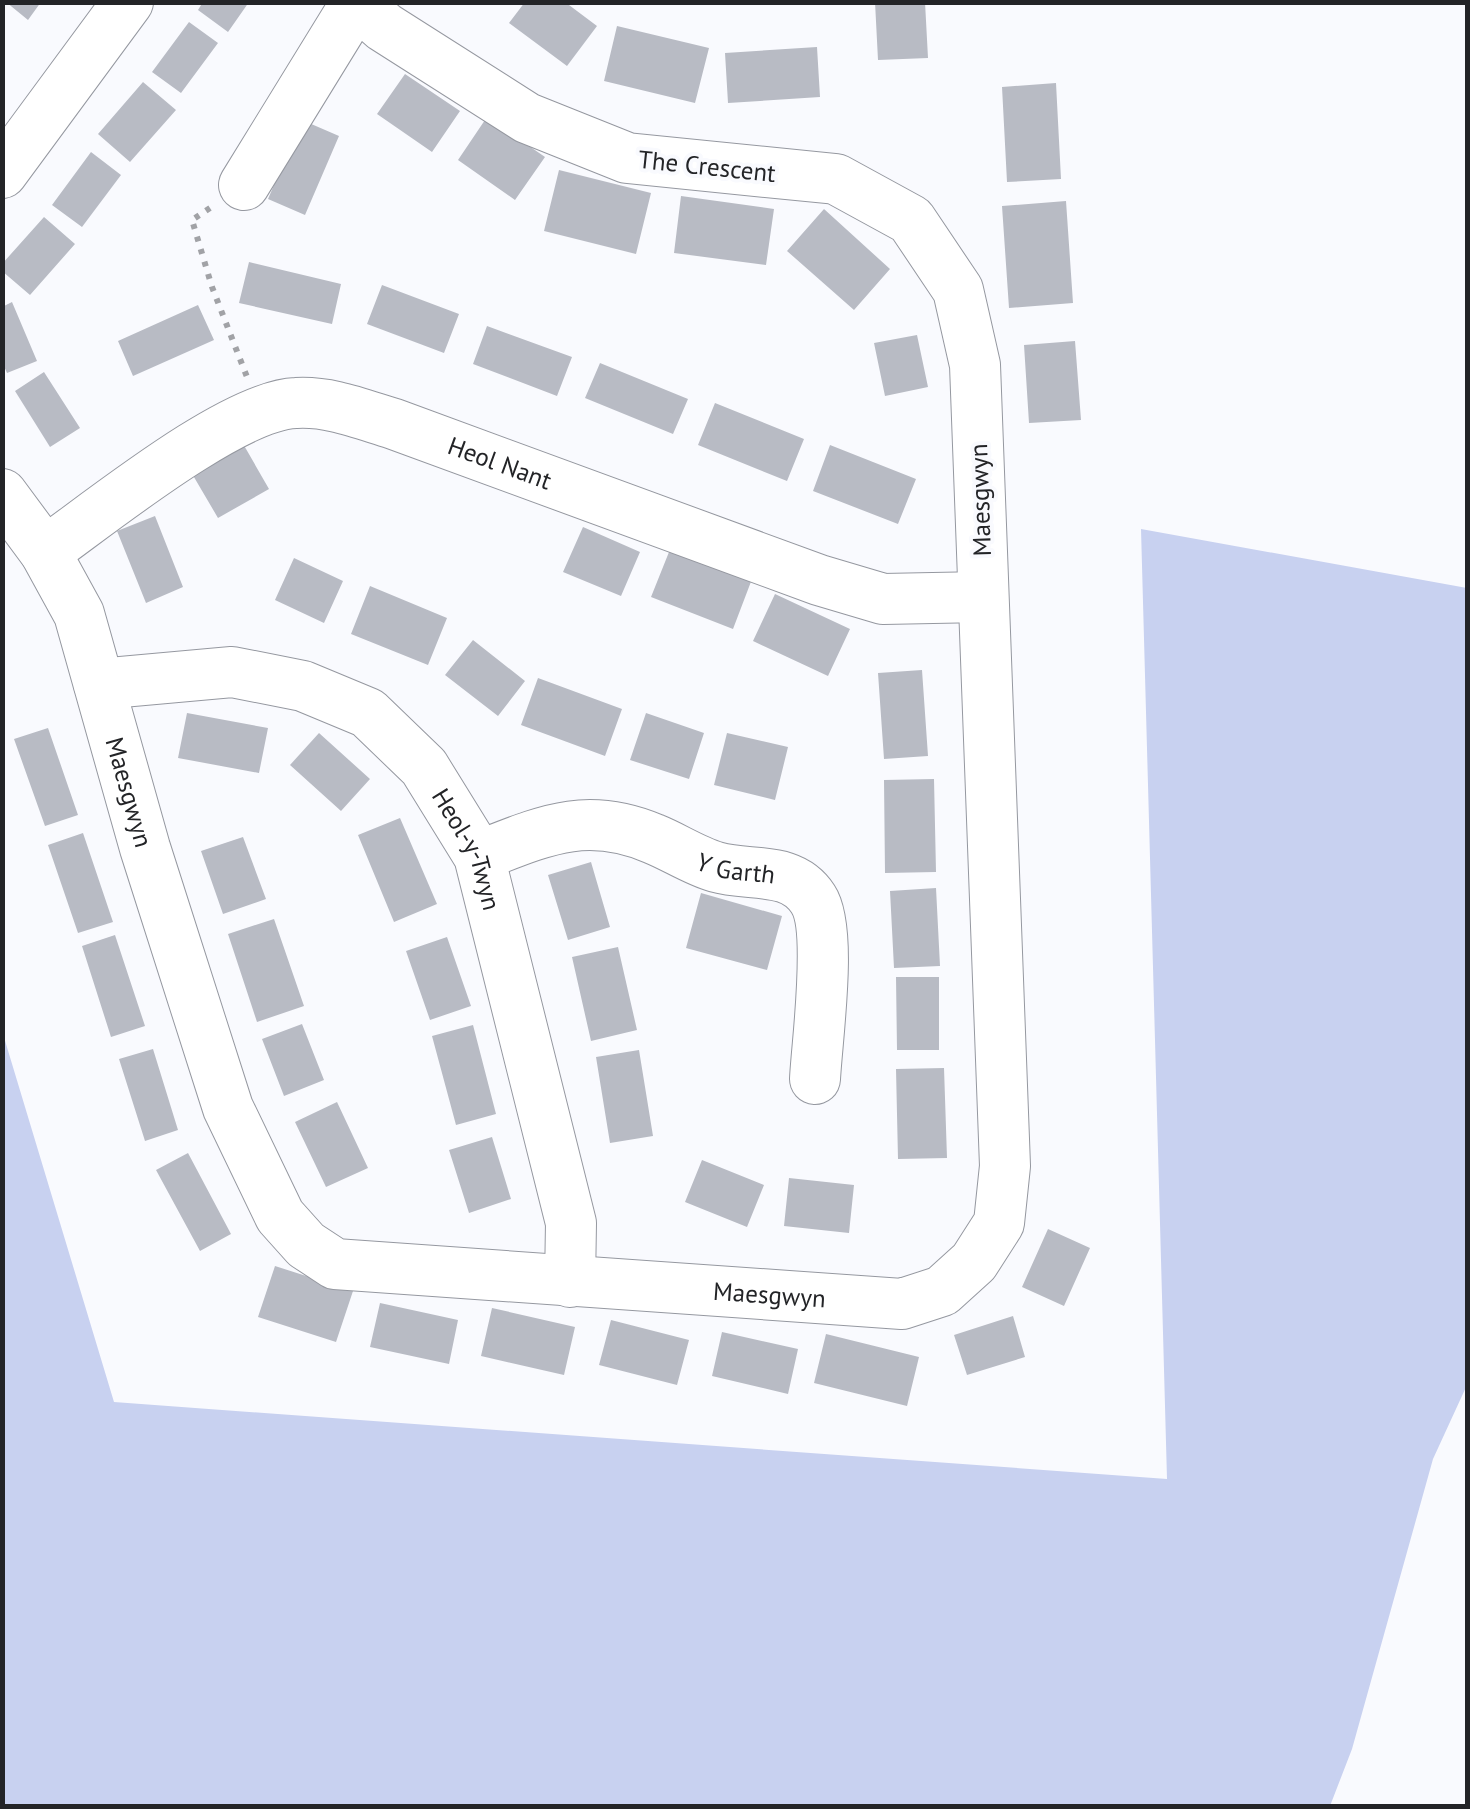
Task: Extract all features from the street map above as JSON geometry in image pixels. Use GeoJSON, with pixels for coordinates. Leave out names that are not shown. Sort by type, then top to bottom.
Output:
{"type":"FeatureCollection","features":[{"type":"Feature","properties":{"kind":"street"},"geometry":{"type":"LineString","coordinates":[[2,172],[128,2]]}},
{"type":"Feature","properties":{"kind":"street"},"geometry":{"type":"LineString","coordinates":[[244,185],[356,3]]}},
{"type":"Feature","properties":{"kind":"street","name":"The Crescent"},"geometry":{"type":"LineString","coordinates":[[356,3],[384,27],[528,118],[627,158],[836,180],[911,220]]}},
{"type":"Feature","properties":{"kind":"street","name":"Maesgwyn"},"geometry":{"type":"LineString","coordinates":[[2,494],[45,552],[79,614],[146,848],[228,1108],[280,1216],[306,1246],[335,1264],[902,1304],[942,1291],[974,1262],[1000,1223],[1005,1166],[974,365],[958,290],[911,220]]}},
{"type":"Feature","properties":{"kind":"street","name":"Heol Nant"},"geometry":{"type":"LineString","coordinates":[[45,552],[218,431],[259,410],[292,402],[328,404],[394,424],[819,580],[883,599],[983,597]]}},
{"type":"Feature","properties":{"kind":"street","name":"Heol-y-Twyn"},"geometry":{"type":"LineString","coordinates":[[98,684],[232,672],[303,686],[368,713],[424,767],[479,856],[570,1222],[570,1282]]}},
{"type":"Feature","properties":{"kind":"street","name":"Y Garth"},"geometry":{"type":"LineString","coordinates":[[479,856],[554,826],[605,823],[650,837],[716,867],[797,880],[815,901],[824,935],[815,1079]]}},
{"type":"Feature","properties":{"kind":"path"},"geometry":{"type":"LineString","coordinates":[[244,185],[192,220],[212,287],[259,410]]}},
{"type":"Feature","properties":{"kind":"shaded area"},"geometry":{"type":"Polygon","coordinates":[[[1141,529],[1467,588],[1467,1385],[1433,1459],[1352,1749],[1330,1806],[3,1806],[3,1034],[114,1402],[1167,1479],[1141,529]]]}},
{"type":"Feature","properties":{"kind":"building"},"geometry":{"type":"Polygon","coordinates":[[[6,2],[41,2],[28,20],[6,2]]]}},
{"type":"Feature","properties":{"kind":"building"},"geometry":{"type":"Polygon","coordinates":[[[203,2],[249,2],[228,32],[198,10],[203,2]]]}},
{"type":"Feature","properties":{"kind":"building"},"geometry":{"type":"Polygon","coordinates":[[[525,2],[565,2],[597,26],[567,66],[509,23],[525,2]]]}},
{"type":"Feature","properties":{"kind":"building"},"geometry":{"type":"Polygon","coordinates":[[[875,2],[925,2],[928,58],[878,60],[875,2]]]}},
{"type":"Feature","properties":{"kind":"building"},"geometry":{"type":"Polygon","coordinates":[[[189,22],[218,43],[181,93],[152,72],[189,22]]]}},
{"type":"Feature","properties":{"kind":"building"},"geometry":{"type":"Polygon","coordinates":[[[617,26],[709,48],[695,103],[604,81],[617,26]]]}},
{"type":"Feature","properties":{"kind":"building"},"geometry":{"type":"Polygon","coordinates":[[[817,47],[820,97],[728,103],[725,53],[817,47]]]}},
{"type":"Feature","properties":{"kind":"building"},"geometry":{"type":"Polygon","coordinates":[[[405,74],[460,111],[432,152],[377,114],[405,74]]]}},
{"type":"Feature","properties":{"kind":"building"},"geometry":{"type":"Polygon","coordinates":[[[143,82],[176,110],[130,162],[98,134],[143,82]]]}},
{"type":"Feature","properties":{"kind":"building"},"geometry":{"type":"Polygon","coordinates":[[[1056,83],[1061,179],[1007,182],[1002,87],[1056,83]]]}},
{"type":"Feature","properties":{"kind":"building"},"geometry":{"type":"Polygon","coordinates":[[[487,117],[545,157],[515,200],[458,160],[487,117]]]}},
{"type":"Feature","properties":{"kind":"building"},"geometry":{"type":"Polygon","coordinates":[[[302,120],[339,136],[305,215],[268,199],[302,120]]]}},
{"type":"Feature","properties":{"kind":"building"},"geometry":{"type":"Polygon","coordinates":[[[91,152],[121,175],[82,227],[52,205],[91,152]]]}},
{"type":"Feature","properties":{"kind":"building"},"geometry":{"type":"Polygon","coordinates":[[[559,170],[651,193],[636,254],[544,231],[559,170]]]}},
{"type":"Feature","properties":{"kind":"building"},"geometry":{"type":"Polygon","coordinates":[[[681,196],[774,209],[766,265],[674,253],[681,196]]]}},
{"type":"Feature","properties":{"kind":"building"},"geometry":{"type":"Polygon","coordinates":[[[1066,201],[1073,303],[1009,308],[1002,206],[1066,201]]]}},
{"type":"Feature","properties":{"kind":"building"},"geometry":{"type":"Polygon","coordinates":[[[824,209],[890,269],[854,310],[787,251],[824,209]]]}},
{"type":"Feature","properties":{"kind":"building"},"geometry":{"type":"Polygon","coordinates":[[[44,217],[75,244],[30,295],[2,271],[2,264],[44,217]]]}},
{"type":"Feature","properties":{"kind":"building"},"geometry":{"type":"Polygon","coordinates":[[[249,262],[341,284],[332,324],[239,303],[249,262]]]}},
{"type":"Feature","properties":{"kind":"building"},"geometry":{"type":"Polygon","coordinates":[[[382,285],[459,314],[444,353],[367,324],[382,285]]]}},
{"type":"Feature","properties":{"kind":"building"},"geometry":{"type":"Polygon","coordinates":[[[12,302],[37,361],[7,373],[2,362],[2,307],[12,302]]]}},
{"type":"Feature","properties":{"kind":"building"},"geometry":{"type":"Polygon","coordinates":[[[198,305],[214,340],[133,376],[118,341],[198,305]]]}},
{"type":"Feature","properties":{"kind":"building"},"geometry":{"type":"Polygon","coordinates":[[[487,326],[572,357],[557,396],[473,364],[487,326]]]}},
{"type":"Feature","properties":{"kind":"building"},"geometry":{"type":"Polygon","coordinates":[[[917,335],[928,387],[885,396],[874,343],[917,335]]]}},
{"type":"Feature","properties":{"kind":"building"},"geometry":{"type":"Polygon","coordinates":[[[1075,341],[1081,420],[1029,423],[1024,345],[1075,341]]]}},
{"type":"Feature","properties":{"kind":"building"},"geometry":{"type":"Polygon","coordinates":[[[600,363],[688,399],[673,434],[585,398],[600,363]]]}},
{"type":"Feature","properties":{"kind":"building"},"geometry":{"type":"Polygon","coordinates":[[[44,372],[80,428],[50,447],[15,391],[44,372]]]}},
{"type":"Feature","properties":{"kind":"building"},"geometry":{"type":"Polygon","coordinates":[[[715,403],[804,439],[787,481],[698,445],[715,403]]]}},
{"type":"Feature","properties":{"kind":"building"},"geometry":{"type":"Polygon","coordinates":[[[242,442],[269,489],[218,518],[191,472],[242,442]]]}},
{"type":"Feature","properties":{"kind":"building"},"geometry":{"type":"Polygon","coordinates":[[[830,445],[916,479],[898,524],[813,491],[830,445]]]}},
{"type":"Feature","properties":{"kind":"building"},"geometry":{"type":"Polygon","coordinates":[[[155,516],[183,587],[146,603],[117,531],[155,516]]]}},
{"type":"Feature","properties":{"kind":"building"},"geometry":{"type":"Polygon","coordinates":[[[583,527],[640,552],[621,596],[563,572],[583,527]]]}},
{"type":"Feature","properties":{"kind":"building"},"geometry":{"type":"Polygon","coordinates":[[[671,547],[752,579],[733,629],[651,597],[671,547]]]}},
{"type":"Feature","properties":{"kind":"building"},"geometry":{"type":"Polygon","coordinates":[[[294,558],[343,581],[324,623],[275,600],[294,558]]]}},
{"type":"Feature","properties":{"kind":"building"},"geometry":{"type":"Polygon","coordinates":[[[370,586],[447,618],[428,665],[351,634],[370,586]]]}},
{"type":"Feature","properties":{"kind":"building"},"geometry":{"type":"Polygon","coordinates":[[[775,594],[850,629],[828,676],[753,641],[775,594]]]}},
{"type":"Feature","properties":{"kind":"building"},"geometry":{"type":"Polygon","coordinates":[[[473,640],[525,681],[498,716],[445,675],[473,640]]]}},
{"type":"Feature","properties":{"kind":"building"},"geometry":{"type":"Polygon","coordinates":[[[922,670],[928,756],[884,759],[878,673],[922,670]]]}},
{"type":"Feature","properties":{"kind":"building"},"geometry":{"type":"Polygon","coordinates":[[[538,678],[622,709],[605,756],[521,725],[538,678]]]}},
{"type":"Feature","properties":{"kind":"building"},"geometry":{"type":"Polygon","coordinates":[[[187,713],[268,728],[259,773],[178,758],[187,713]]]}},
{"type":"Feature","properties":{"kind":"building"},"geometry":{"type":"Polygon","coordinates":[[[646,713],[704,733],[689,779],[630,760],[646,713]]]}},
{"type":"Feature","properties":{"kind":"building"},"geometry":{"type":"Polygon","coordinates":[[[48,728],[78,815],[45,826],[14,739],[48,728]]]}},
{"type":"Feature","properties":{"kind":"building"},"geometry":{"type":"Polygon","coordinates":[[[319,733],[370,779],[341,811],[290,765],[319,733]]]}},
{"type":"Feature","properties":{"kind":"building"},"geometry":{"type":"Polygon","coordinates":[[[727,733],[788,747],[775,800],[714,785],[727,733]]]}},
{"type":"Feature","properties":{"kind":"building"},"geometry":{"type":"Polygon","coordinates":[[[934,779],[936,872],[885,873],[884,780],[934,779]]]}},
{"type":"Feature","properties":{"kind":"building"},"geometry":{"type":"Polygon","coordinates":[[[400,818],[437,904],[394,922],[358,835],[400,818]]]}},
{"type":"Feature","properties":{"kind":"building"},"geometry":{"type":"Polygon","coordinates":[[[83,833],[113,922],[78,933],[48,845],[83,833]]]}},
{"type":"Feature","properties":{"kind":"building"},"geometry":{"type":"Polygon","coordinates":[[[243,837],[266,899],[223,914],[201,851],[243,837]]]}},
{"type":"Feature","properties":{"kind":"building"},"geometry":{"type":"Polygon","coordinates":[[[591,862],[610,927],[568,940],[548,875],[591,862]]]}},
{"type":"Feature","properties":{"kind":"building"},"geometry":{"type":"Polygon","coordinates":[[[936,888],[940,966],[894,968],[890,891],[936,888]]]}},
{"type":"Feature","properties":{"kind":"building"},"geometry":{"type":"Polygon","coordinates":[[[701,893],[782,916],[767,970],[686,948],[701,893]]]}},
{"type":"Feature","properties":{"kind":"building"},"geometry":{"type":"Polygon","coordinates":[[[274,919],[304,1006],[257,1022],[228,934],[274,919]]]}},
{"type":"Feature","properties":{"kind":"building"},"geometry":{"type":"Polygon","coordinates":[[[115,935],[145,1026],[111,1037],[82,946],[115,935]]]}},
{"type":"Feature","properties":{"kind":"building"},"geometry":{"type":"Polygon","coordinates":[[[447,937],[471,1006],[430,1020],[406,951],[447,937]]]}},
{"type":"Feature","properties":{"kind":"building"},"geometry":{"type":"Polygon","coordinates":[[[618,947],[637,1030],[591,1041],[572,957],[618,947]]]}},
{"type":"Feature","properties":{"kind":"building"},"geometry":{"type":"Polygon","coordinates":[[[896,977],[939,977],[939,1050],[897,1050],[896,977]]]}},
{"type":"Feature","properties":{"kind":"building"},"geometry":{"type":"Polygon","coordinates":[[[302,1024],[324,1080],[284,1096],[262,1039],[302,1024]]]}},
{"type":"Feature","properties":{"kind":"building"},"geometry":{"type":"Polygon","coordinates":[[[473,1025],[496,1114],[456,1125],[432,1036],[473,1025]]]}},
{"type":"Feature","properties":{"kind":"building"},"geometry":{"type":"Polygon","coordinates":[[[153,1049],[178,1130],[145,1141],[119,1059],[153,1049]]]}},
{"type":"Feature","properties":{"kind":"building"},"geometry":{"type":"Polygon","coordinates":[[[639,1050],[653,1136],[610,1143],[596,1057],[639,1050]]]}},
{"type":"Feature","properties":{"kind":"building"},"geometry":{"type":"Polygon","coordinates":[[[944,1068],[947,1158],[898,1159],[896,1069],[944,1068]]]}},
{"type":"Feature","properties":{"kind":"building"},"geometry":{"type":"Polygon","coordinates":[[[337,1102],[368,1168],[326,1187],[295,1122],[337,1102]]]}},
{"type":"Feature","properties":{"kind":"building"},"geometry":{"type":"Polygon","coordinates":[[[492,1137],[511,1199],[469,1213],[449,1150],[492,1137]]]}},
{"type":"Feature","properties":{"kind":"building"},"geometry":{"type":"Polygon","coordinates":[[[188,1153],[231,1234],[200,1251],[156,1170],[188,1153]]]}},
{"type":"Feature","properties":{"kind":"building"},"geometry":{"type":"Polygon","coordinates":[[[702,1160],[764,1185],[747,1227],[685,1202],[702,1160]]]}},
{"type":"Feature","properties":{"kind":"building"},"geometry":{"type":"Polygon","coordinates":[[[789,1178],[854,1185],[849,1233],[784,1226],[789,1178]]]}},
{"type":"Feature","properties":{"kind":"building"},"geometry":{"type":"Polygon","coordinates":[[[1048,1229],[1090,1248],[1064,1306],[1022,1287],[1048,1229]]]}},
{"type":"Feature","properties":{"kind":"building"},"geometry":{"type":"Polygon","coordinates":[[[275,1266],[353,1291],[336,1342],[258,1317],[275,1266]]]}},
{"type":"Feature","properties":{"kind":"building"},"geometry":{"type":"Polygon","coordinates":[[[380,1303],[458,1320],[449,1364],[370,1347],[380,1303]]]}},
{"type":"Feature","properties":{"kind":"building"},"geometry":{"type":"Polygon","coordinates":[[[492,1308],[575,1327],[564,1375],[481,1356],[492,1308]]]}},
{"type":"Feature","properties":{"kind":"building"},"geometry":{"type":"Polygon","coordinates":[[[1013,1316],[1025,1357],[967,1375],[954,1335],[1013,1316]]]}},
{"type":"Feature","properties":{"kind":"building"},"geometry":{"type":"Polygon","coordinates":[[[611,1320],[689,1340],[677,1385],[599,1365],[611,1320]]]}},
{"type":"Feature","properties":{"kind":"building"},"geometry":{"type":"Polygon","coordinates":[[[722,1332],[798,1349],[788,1394],[712,1376],[722,1332]]]}},
{"type":"Feature","properties":{"kind":"building"},"geometry":{"type":"Polygon","coordinates":[[[826,1334],[919,1357],[907,1406],[814,1383],[826,1334]]]}}]}
